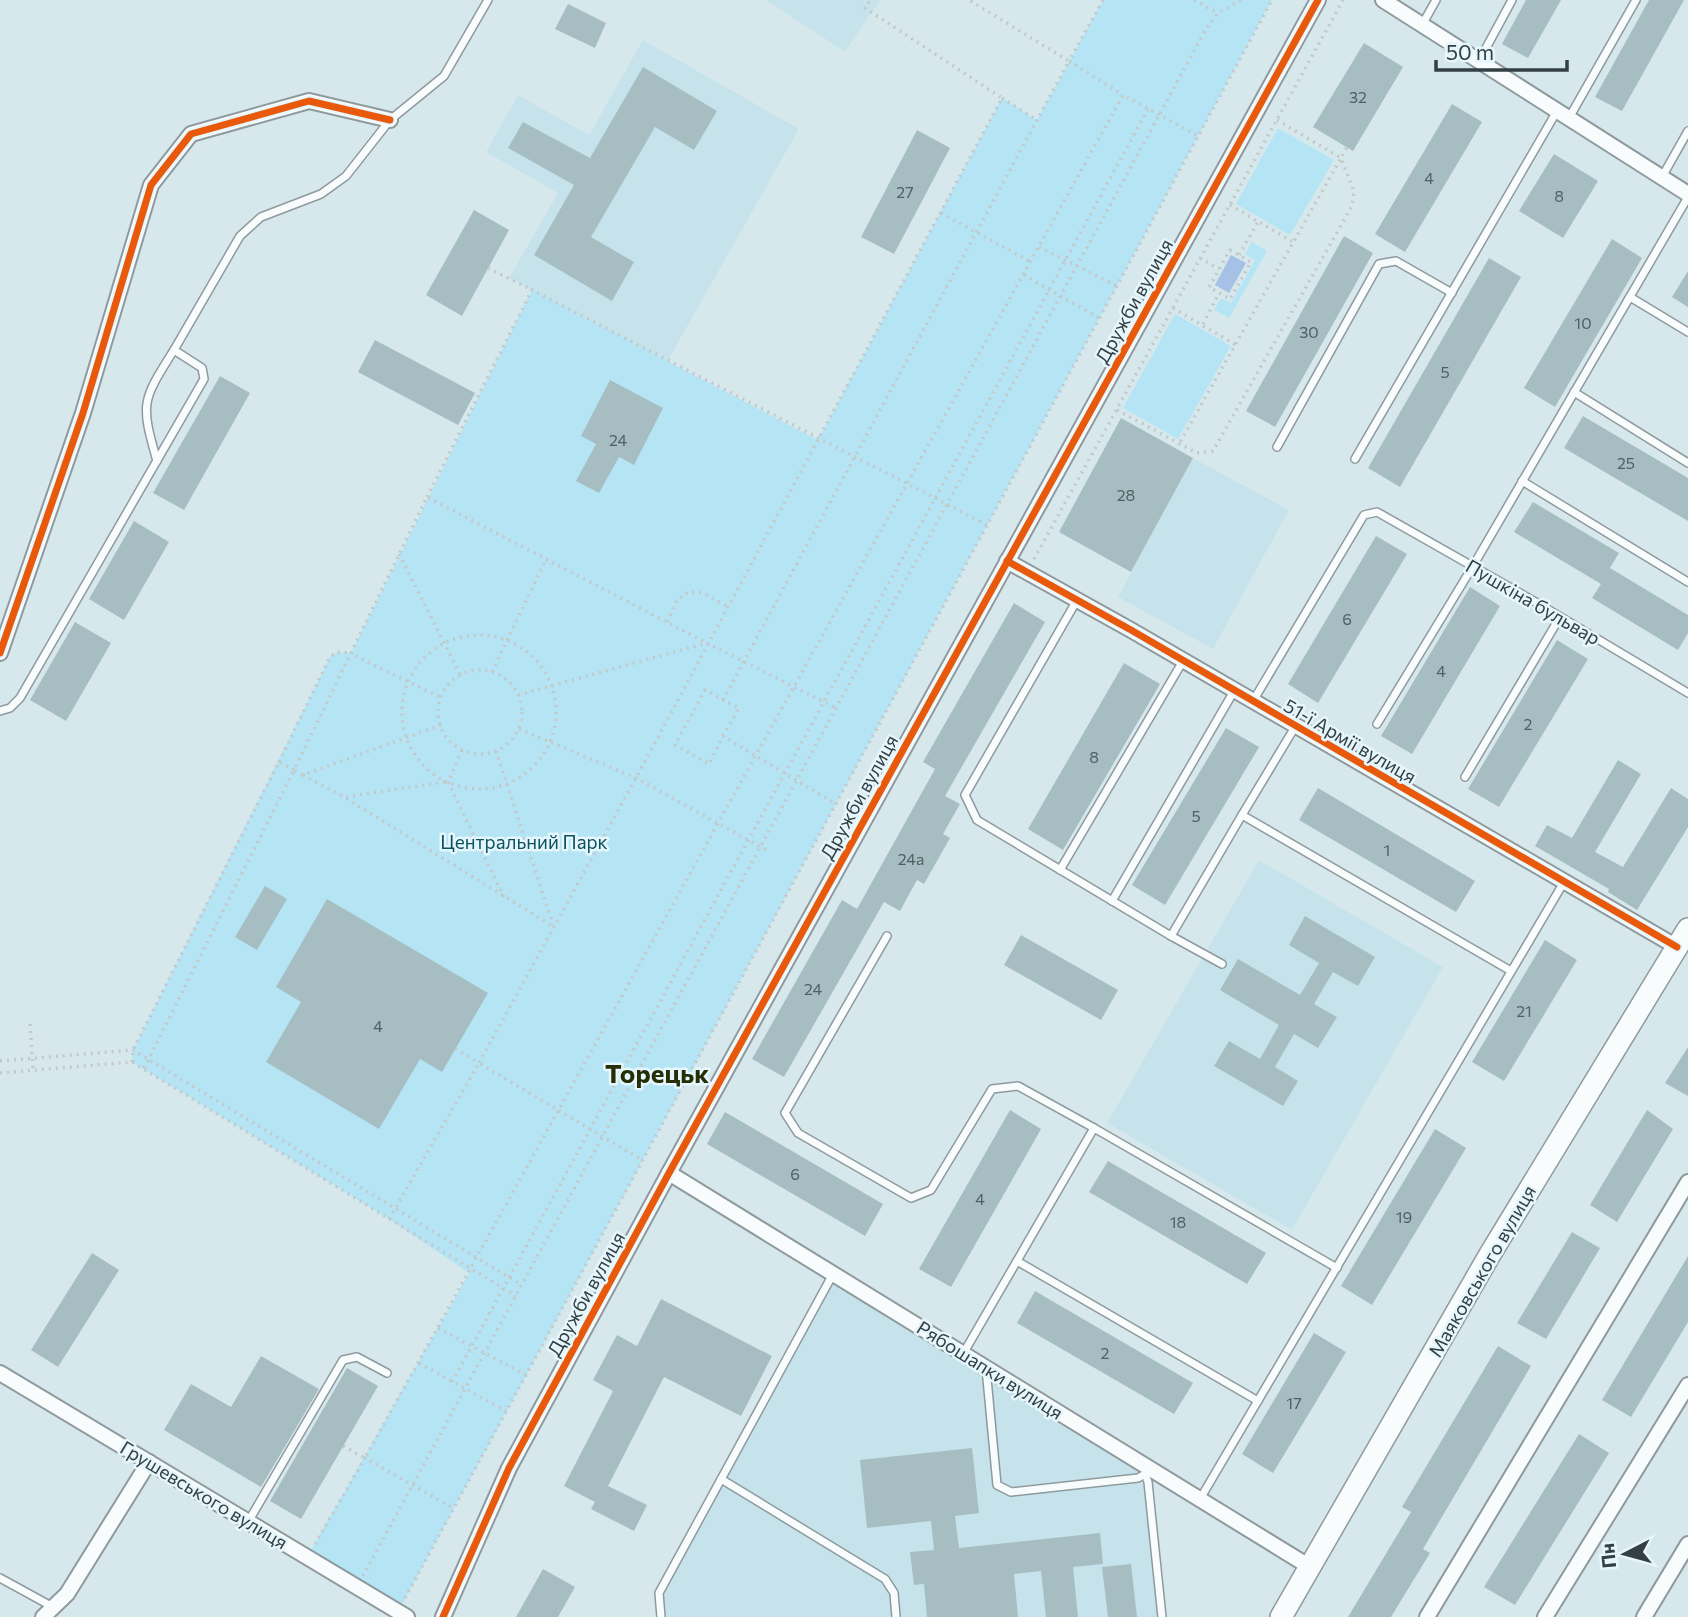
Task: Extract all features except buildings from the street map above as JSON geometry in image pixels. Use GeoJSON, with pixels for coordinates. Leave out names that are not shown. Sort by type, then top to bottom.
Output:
{"type":"FeatureCollection","features":[{"type":"Feature","properties":{"kind":"main road","name":"Маяковського вулиця"},"geometry":{"type":"LineString","coordinates":[[1281,1617],[1489,1256],[1682,938]]}},
{"type":"Feature","properties":{"kind":"street","name":"Дружби вулиця"},"geometry":{"type":"LineString","coordinates":[[443,1617],[509,1468],[1318,0]]}},
{"type":"Feature","properties":{"kind":"street"},"geometry":{"type":"LineString","coordinates":[[1382,0],[1688,196]]}},
{"type":"Feature","properties":{"kind":"street"},"geometry":{"type":"LineString","coordinates":[[0,653],[83,413],[150,185],[191,134],[309,101],[390,120]]}},
{"type":"Feature","properties":{"kind":"street","name":"51-ї Армії вулиця"},"geometry":{"type":"LineString","coordinates":[[1007,561],[1560,879],[1682,938]]}},
{"type":"Feature","properties":{"kind":"street","name":"Рябошапки вулиця"},"geometry":{"type":"LineString","coordinates":[[670,1173],[1147,1471],[1199,1499],[1310,1567]]}},
{"type":"Feature","properties":{"kind":"street"},"geometry":{"type":"LineString","coordinates":[[1427,1617],[1688,1182]]}},
{"type":"Feature","properties":{"kind":"street","name":"Грушевського вулиця"},"geometry":{"type":"LineString","coordinates":[[0,1373],[402,1614]]}},
{"type":"Feature","properties":{"kind":"street"},"geometry":{"type":"LineString","coordinates":[[1545,1617],[1688,1385]]}},
{"type":"Feature","properties":{"kind":"street"},"geometry":{"type":"LineString","coordinates":[[48,1612],[66,1594],[149,1462]]}},
{"type":"Feature","properties":{"kind":"street"},"geometry":{"type":"LineString","coordinates":[[1644,1617],[1688,1544]]}},
{"type":"Feature","properties":{"kind":"lane"},"geometry":{"type":"LineString","coordinates":[[157,461],[145,419],[146,401],[152,386],[240,236],[261,217],[321,194],[346,176],[390,120],[444,76],[488,0]]}},
{"type":"Feature","properties":{"kind":"lane"},"geometry":{"type":"LineString","coordinates":[[1422,25],[1436,0]]}},
{"type":"Feature","properties":{"kind":"lane"},"geometry":{"type":"LineString","coordinates":[[1479,61],[1512,0]]}},
{"type":"Feature","properties":{"kind":"lane"},"geometry":{"type":"LineString","coordinates":[[1354,459],[1451,293],[1636,0]]}},
{"type":"Feature","properties":{"kind":"lane"},"geometry":{"type":"LineString","coordinates":[[1662,177],[1688,131]]}},
{"type":"Feature","properties":{"kind":"lane"},"geometry":{"type":"LineString","coordinates":[[1377,724],[1473,566],[1688,196]]}},
{"type":"Feature","properties":{"kind":"lane"},"geometry":{"type":"LineString","coordinates":[[1277,447],[1379,264],[1396,261],[1451,293]]}},
{"type":"Feature","properties":{"kind":"lane"},"geometry":{"type":"LineString","coordinates":[[1630,297],[1688,332]]}},
{"type":"Feature","properties":{"kind":"lane"},"geometry":{"type":"LineString","coordinates":[[0,711],[10,708],[20,698],[204,379],[202,368],[174,350]]}},
{"type":"Feature","properties":{"kind":"lane"},"geometry":{"type":"LineString","coordinates":[[1573,394],[1688,463]]}},
{"type":"Feature","properties":{"kind":"lane"},"geometry":{"type":"LineString","coordinates":[[1522,481],[1688,582]]}},
{"type":"Feature","properties":{"kind":"lane","name":"Пушкіна бульвар"},"geometry":{"type":"LineString","coordinates":[[1253,702],[1364,515],[1377,512],[1688,694]]}},
{"type":"Feature","properties":{"kind":"lane"},"geometry":{"type":"LineString","coordinates":[[1077,600],[965,795],[978,820],[1222,964]]}},
{"type":"Feature","properties":{"kind":"lane"},"geometry":{"type":"LineString","coordinates":[[1465,777],[1560,617]]}},
{"type":"Feature","properties":{"kind":"lane"},"geometry":{"type":"LineString","coordinates":[[1060,870],[1184,661]]}},
{"type":"Feature","properties":{"kind":"lane"},"geometry":{"type":"LineString","coordinates":[[1112,901],[1234,691]]}},
{"type":"Feature","properties":{"kind":"lane"},"geometry":{"type":"LineString","coordinates":[[1171,936],[1295,727]]}},
{"type":"Feature","properties":{"kind":"lane"},"geometry":{"type":"LineString","coordinates":[[1242,815],[1511,971]]}},
{"type":"Feature","properties":{"kind":"lane"},"geometry":{"type":"LineString","coordinates":[[1199,1499],[1511,971],[1560,879]]}},
{"type":"Feature","properties":{"kind":"lane"},"geometry":{"type":"LineString","coordinates":[[887,936],[785,1113],[797,1133],[911,1198],[931,1190],[992,1089],[1018,1086],[1337,1268]]}},
{"type":"Feature","properties":{"kind":"lane"},"geometry":{"type":"LineString","coordinates":[[963,1354],[1094,1128]]}},
{"type":"Feature","properties":{"kind":"lane"},"geometry":{"type":"LineString","coordinates":[[1017,1261],[1258,1401]]}},
{"type":"Feature","properties":{"kind":"lane"},"geometry":{"type":"LineString","coordinates":[[662,1617],[659,1593],[833,1273]]}},
{"type":"Feature","properties":{"kind":"lane"},"geometry":{"type":"LineString","coordinates":[[248,1522],[343,1360],[358,1357],[387,1373]]}},
{"type":"Feature","properties":{"kind":"lane"},"geometry":{"type":"LineString","coordinates":[[986,1368],[997,1485],[1012,1492],[1138,1478],[1147,1471]]}},
{"type":"Feature","properties":{"kind":"lane"},"geometry":{"type":"LineString","coordinates":[[1147,1471],[1162,1617]]}},
{"type":"Feature","properties":{"kind":"lane"},"geometry":{"type":"LineString","coordinates":[[721,1479],[885,1579],[894,1593],[896,1617]]}},
{"type":"Feature","properties":{"kind":"lane"},"geometry":{"type":"LineString","coordinates":[[0,1578],[48,1612]]}},
{"type":"Feature","properties":{"kind":"path"},"geometry":{"type":"LineString","coordinates":[[870,0],[865,8],[1037,120]]}},
{"type":"Feature","properties":{"kind":"path"},"geometry":{"type":"LineString","coordinates":[[970,0],[1123,95],[1198,136]]}},
{"type":"Feature","properties":{"kind":"path"},"geometry":{"type":"LineString","coordinates":[[723,700],[1103,0]]}},
{"type":"Feature","properties":{"kind":"path"},"geometry":{"type":"LineString","coordinates":[[1194,0],[1218,13]]}},
{"type":"Feature","properties":{"kind":"path"},"geometry":{"type":"LineString","coordinates":[[357,1587],[1199,41],[1218,13],[1241,0]]}},
{"type":"Feature","properties":{"kind":"path"},"geometry":{"type":"LineString","coordinates":[[402,1614],[453,1508],[1272,0]]}},
{"type":"Feature","properties":{"kind":"path"},"geometry":{"type":"LineString","coordinates":[[1027,572],[1343,0]]}},
{"type":"Feature","properties":{"kind":"path"},"geometry":{"type":"LineString","coordinates":[[307,1557],[438,1328],[1123,95]]}},
{"type":"Feature","properties":{"kind":"path"},"geometry":{"type":"LineString","coordinates":[[389,1219],[479,1063],[636,778],[1002,98]]}},
{"type":"Feature","properties":{"kind":"path"},"geometry":{"type":"LineString","coordinates":[[452,1382],[1148,109]]}},
{"type":"Feature","properties":{"kind":"path"},"geometry":{"type":"LineString","coordinates":[[1117,410],[1197,453],[1213,452],[1352,206],[1354,191],[1341,158],[1276,120]]}},
{"type":"Feature","properties":{"kind":"path"},"geometry":{"type":"LineString","coordinates":[[1179,444],[1347,147]]}},
{"type":"Feature","properties":{"kind":"path"},"geometry":{"type":"LineString","coordinates":[[1230,205],[1293,242]]}},
{"type":"Feature","properties":{"kind":"path"},"geometry":{"type":"LineString","coordinates":[[941,213],[1031,262]]}},
{"type":"Feature","properties":{"kind":"path"},"geometry":{"type":"LineString","coordinates":[[1239,255],[1258,222]]}},
{"type":"Feature","properties":{"kind":"path"},"geometry":{"type":"LineString","coordinates":[[1040,246],[1117,286]]}},
{"type":"Feature","properties":{"kind":"path"},"geometry":{"type":"LineString","coordinates":[[1230,250],[1251,262],[1230,299],[1209,287],[1219,269],[1230,250]]}},
{"type":"Feature","properties":{"kind":"path"},"geometry":{"type":"LineString","coordinates":[[1200,258],[1219,269]]}},
{"type":"Feature","properties":{"kind":"path"},"geometry":{"type":"LineString","coordinates":[[488,268],[987,525]]}},
{"type":"Feature","properties":{"kind":"path"},"geometry":{"type":"LineString","coordinates":[[1023,276],[1100,318]]}},
{"type":"Feature","properties":{"kind":"path"},"geometry":{"type":"LineString","coordinates":[[143,1069],[532,290]]}},
{"type":"Feature","properties":{"kind":"path"},"geometry":{"type":"LineString","coordinates":[[1203,324],[1219,293]]}},
{"type":"Feature","properties":{"kind":"path"},"geometry":{"type":"LineString","coordinates":[[1173,307],[1236,345]]}},
{"type":"Feature","properties":{"kind":"path"},"geometry":{"type":"LineString","coordinates":[[427,497],[836,708]]}},
{"type":"Feature","properties":{"kind":"path"},"geometry":{"type":"LineString","coordinates":[[399,554],[461,676]]}},
{"type":"Feature","properties":{"kind":"path"},"geometry":{"type":"LineString","coordinates":[[492,672],[546,559]]}},
{"type":"Feature","properties":{"kind":"path"},"geometry":{"type":"LineString","coordinates":[[667,622],[677,600],[688,592],[703,593],[727,606]]}},
{"type":"Feature","properties":{"kind":"path"},"geometry":{"type":"LineString","coordinates":[[344,797],[448,782],[459,787],[484,790],[508,784],[530,771],[546,752],[555,729],[557,704],[550,679],[535,657],[513,642],[488,634],[462,636],[438,646],[418,664],[406,687],[402,713],[406,738],[418,760],[436,777],[448,782],[504,897]]}},
{"type":"Feature","properties":{"kind":"path"},"geometry":{"type":"LineString","coordinates":[[518,695],[707,643]]}},
{"type":"Feature","properties":{"kind":"path"},"geometry":{"type":"LineString","coordinates":[[132,1062],[133,1050],[330,657],[337,652],[351,654],[442,698]]}},
{"type":"Feature","properties":{"kind":"path"},"geometry":{"type":"LineString","coordinates":[[478,670],[492,672],[505,678],[518,695],[522,713],[519,729],[513,739],[496,751],[476,754],[462,750],[451,742],[441,725],[439,711],[442,698],[453,680],[478,670]]}},
{"type":"Feature","properties":{"kind":"path"},"geometry":{"type":"LineString","coordinates":[[705,690],[739,708],[723,736],[709,764],[675,745],[705,690]]}},
{"type":"Feature","properties":{"kind":"path"},"geometry":{"type":"LineString","coordinates":[[303,775],[441,725]]}},
{"type":"Feature","properties":{"kind":"path"},"geometry":{"type":"LineString","coordinates":[[519,729],[636,778],[768,851]]}},
{"type":"Feature","properties":{"kind":"path"},"geometry":{"type":"LineString","coordinates":[[723,736],[836,804]]}},
{"type":"Feature","properties":{"kind":"path"},"geometry":{"type":"LineString","coordinates":[[448,782],[462,750]]}},
{"type":"Feature","properties":{"kind":"path"},"geometry":{"type":"LineString","coordinates":[[496,751],[554,927]]}},
{"type":"Feature","properties":{"kind":"path"},"geometry":{"type":"LineString","coordinates":[[279,762],[344,797],[554,927]]}},
{"type":"Feature","properties":{"kind":"path"},"geometry":{"type":"LineString","coordinates":[[30,1024],[33,1070]]}},
{"type":"Feature","properties":{"kind":"path"},"geometry":{"type":"LineString","coordinates":[[455,1049],[642,1160]]}},
{"type":"Feature","properties":{"kind":"path"},"geometry":{"type":"LineString","coordinates":[[0,1061],[133,1050],[522,1286]]}},
{"type":"Feature","properties":{"kind":"path"},"geometry":{"type":"LineString","coordinates":[[0,1073],[132,1062],[516,1296]]}},
{"type":"Feature","properties":{"kind":"path"},"geometry":{"type":"LineString","coordinates":[[438,1328],[526,1375]]}},
{"type":"Feature","properties":{"kind":"path"},"geometry":{"type":"LineString","coordinates":[[418,1363],[506,1411]]}},
{"type":"Feature","properties":{"kind":"path"},"geometry":{"type":"LineString","coordinates":[[343,1446],[453,1508]]}},
{"type":"Feature","properties":{"kind":"shaded area"},"geometry":{"type":"Polygon","coordinates":[[[766,0],[880,0],[845,52],[766,0]]]}},
{"type":"Feature","properties":{"kind":"shaded area"},"geometry":{"type":"Polygon","coordinates":[[[643,40],[799,129],[667,362],[509,278],[558,193],[486,152],[518,95],[589,135],[643,40]]]}},
{"type":"Feature","properties":{"kind":"shaded area"},"geometry":{"type":"Polygon","coordinates":[[[1231,255],[1246,263],[1229,293],[1215,285],[1231,255]]]}},
{"type":"Feature","properties":{"kind":"shaded area"},"geometry":{"type":"Polygon","coordinates":[[[1193,458],[1289,510],[1213,649],[1118,597],[1193,458]]]}},
{"type":"Feature","properties":{"kind":"shaded area"},"geometry":{"type":"Polygon","coordinates":[[[1259,860],[1443,967],[1292,1230],[1107,1123],[1259,860]]]}},
{"type":"Feature","properties":{"kind":"shaded area"},"geometry":{"type":"Polygon","coordinates":[[[833,1273],[986,1368],[1145,1474],[1162,1617],[661,1617],[659,1593],[833,1273]]]}},
{"type":"Feature","properties":{"kind":"green space","name":"Центральний Парк"},"geometry":{"type":"Polygon","coordinates":[[[1103,0],[1272,0],[398,1612],[307,1557],[469,1273],[389,1219],[132,1062],[133,1050],[330,657],[337,652],[351,653],[532,290],[818,440],[1002,98],[1037,120],[1103,0]]]}},
{"type":"Feature","properties":{"kind":"green space"},"geometry":{"type":"Polygon","coordinates":[[[1278,128],[1334,160],[1290,235],[1236,204],[1278,128]]]}},
{"type":"Feature","properties":{"kind":"green space"},"geometry":{"type":"Polygon","coordinates":[[[1252,242],[1267,251],[1229,318],[1214,310],[1221,298],[1231,303],[1255,260],[1245,254],[1252,242]]]}},
{"type":"Feature","properties":{"kind":"green space"},"geometry":{"type":"Polygon","coordinates":[[[1175,314],[1231,346],[1178,439],[1123,408],[1175,314]]]}},
{"type":"Feature","properties":{"kind":"cycle path"},"geometry":{"type":"LineString","coordinates":[[443,1617],[509,1468],[669,1173],[1318,0]]}},
{"type":"Feature","properties":{"kind":"cycle path"},"geometry":{"type":"LineString","coordinates":[[0,653],[83,413],[151,185],[191,134],[309,101],[390,120]]}},
{"type":"Feature","properties":{"kind":"cycle path"},"geometry":{"type":"LineString","coordinates":[[1007,561],[1131,630],[1677,947]]}},
{"type":"Feature","properties":{"kind":"district","name":"Торецьк"},"geometry":{"type":"Point","coordinates":[657,1074]}}]}
